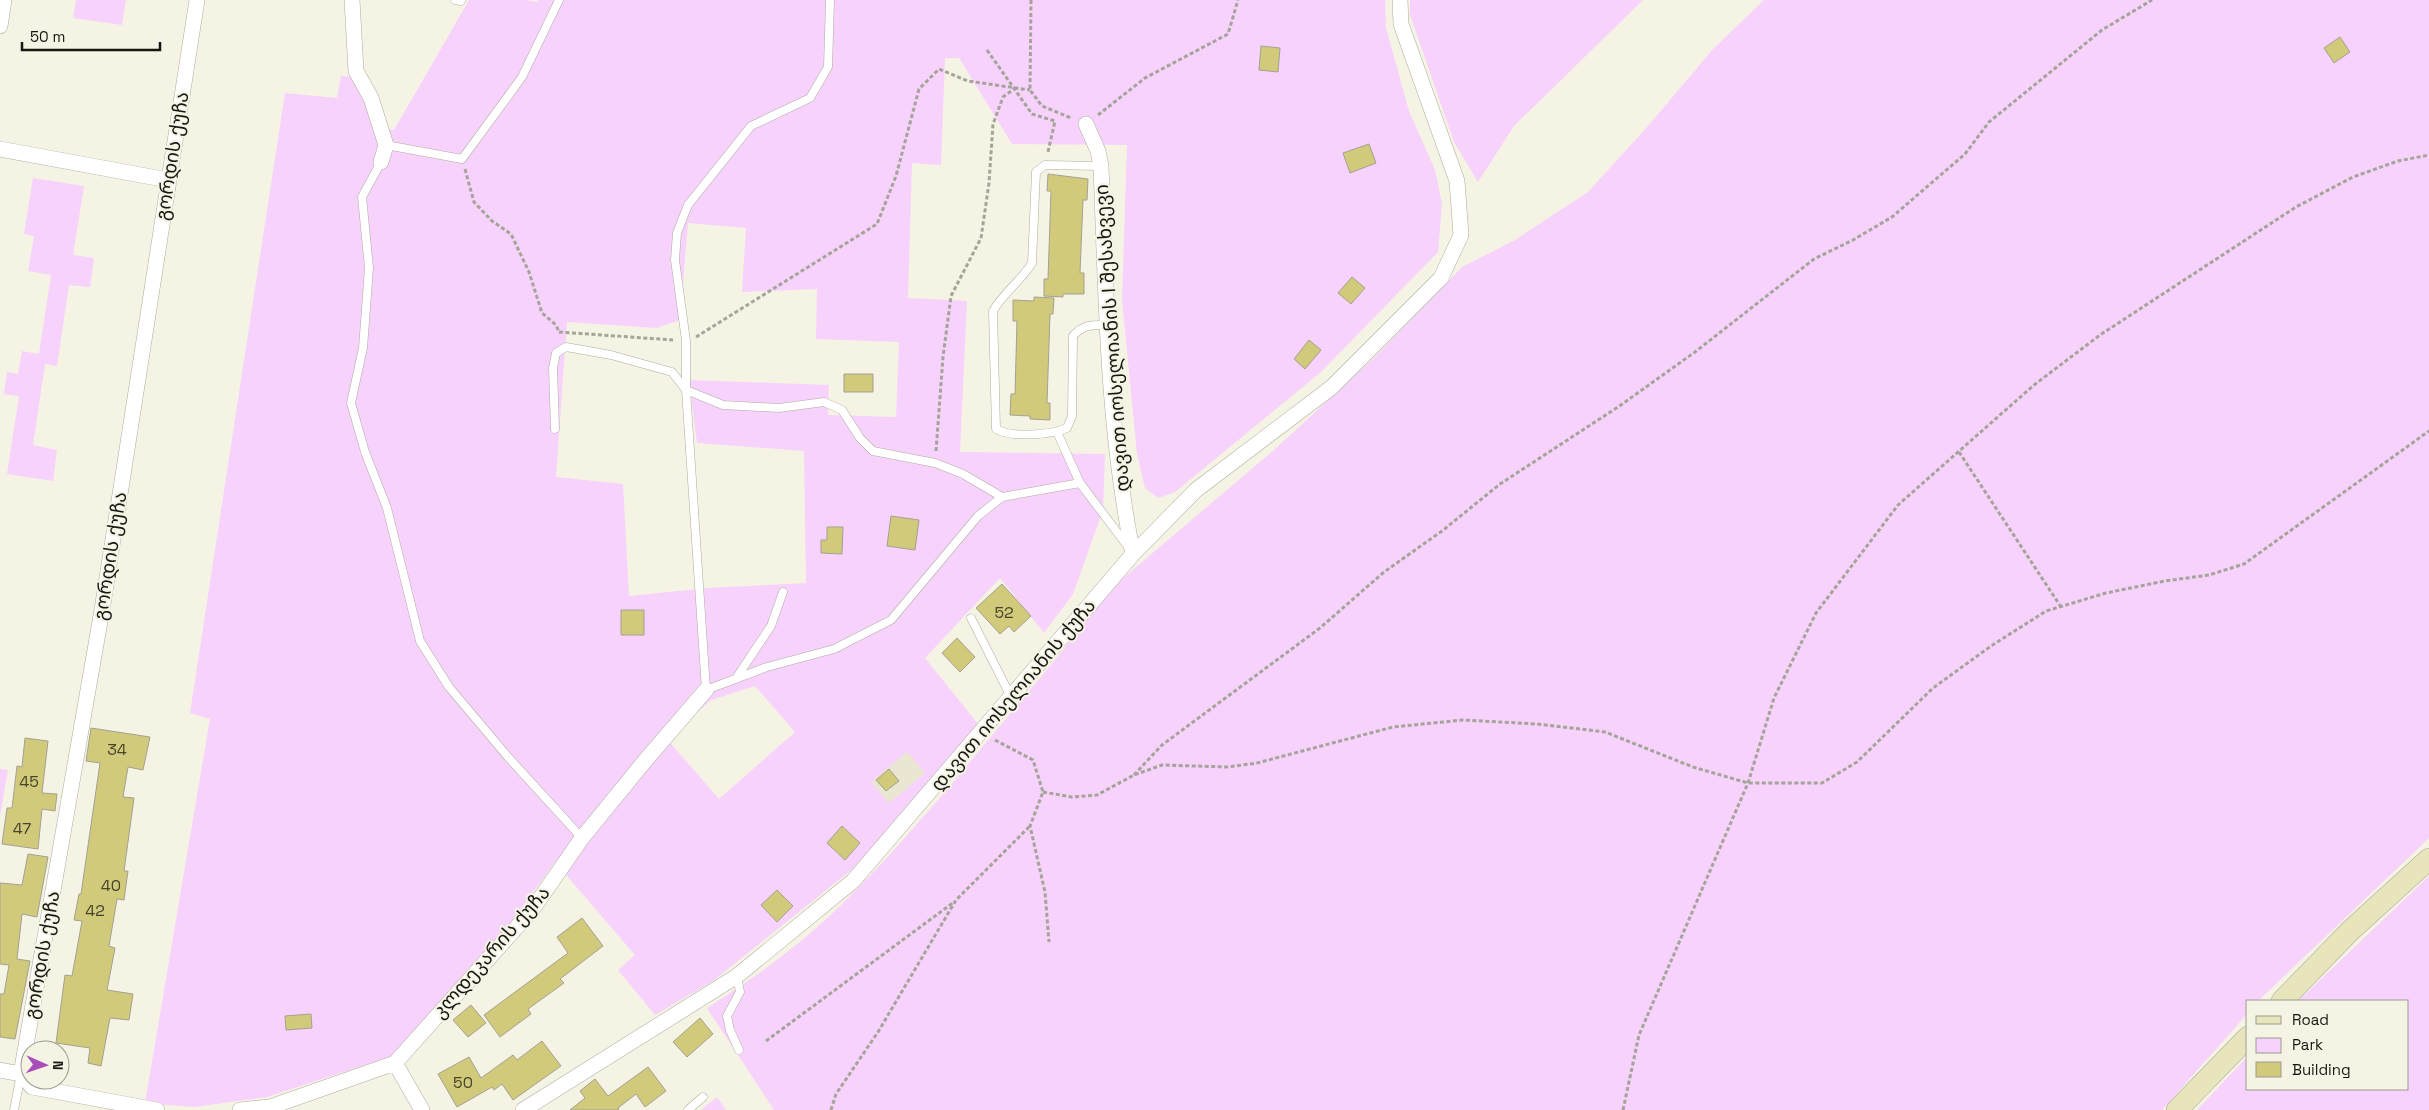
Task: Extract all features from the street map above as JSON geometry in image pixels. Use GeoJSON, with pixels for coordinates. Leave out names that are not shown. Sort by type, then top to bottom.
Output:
{"type":"FeatureCollection","features":[{"type":"Feature","properties":{"kind":"main road"},"geometry":{"type":"LineString","coordinates":[[2283,1000],[2350,931],[2429,859]]}},
{"type":"Feature","properties":{"kind":"main road"},"geometry":{"type":"LineString","coordinates":[[2177,1110],[2246,1039]]}},
{"type":"Feature","properties":{"kind":"street"},"geometry":{"type":"LineString","coordinates":[[0,26],[4,0]]}},
{"type":"Feature","properties":{"kind":"street","name":"გორდის ქუჩა"},"geometry":{"type":"LineString","coordinates":[[27,1040],[102,610],[197,0]]}},
{"type":"Feature","properties":{"kind":"street"},"geometry":{"type":"LineString","coordinates":[[352,0],[356,71],[370,98],[386,144],[381,162]]}},
{"type":"Feature","properties":{"kind":"street","name":"დავით იოსელიანის ქუჩა"},"geometry":{"type":"LineString","coordinates":[[523,1110],[737,976],[853,881],[1133,554],[1196,490],[1332,387],[1441,278],[1461,235],[1457,181],[1401,24],[1400,0]]}},
{"type":"Feature","properties":{"kind":"street","name":"დავით იოსელიანის I შესახვევი"},"geometry":{"type":"LineString","coordinates":[[1086,124],[1098,152],[1101,166],[1108,325],[1119,466],[1133,554]]}},
{"type":"Feature","properties":{"kind":"street"},"geometry":{"type":"LineString","coordinates":[[0,149],[168,180]]}},
{"type":"Feature","properties":{"kind":"street","name":"კლდეკარის ქუჩა"},"geometry":{"type":"LineString","coordinates":[[240,1110],[270,1107],[395,1062],[532,910],[582,838],[706,690]]}},
{"type":"Feature","properties":{"kind":"street"},"geometry":{"type":"LineString","coordinates":[[395,1062],[422,1110]]}},
{"type":"Feature","properties":{"kind":"street"},"geometry":{"type":"LineString","coordinates":[[0,1070],[20,1074]]}},
{"type":"Feature","properties":{"kind":"street"},"geometry":{"type":"LineString","coordinates":[[53,1090],[157,1110]]}},
{"type":"Feature","properties":{"kind":"lane"},"geometry":{"type":"LineString","coordinates":[[386,144],[462,159],[522,77],[559,0]]}},
{"type":"Feature","properties":{"kind":"lane"},"geometry":{"type":"LineString","coordinates":[[830,0],[828,67],[810,98],[751,126],[688,205],[677,233],[675,260],[686,341],[686,390],[706,690],[737,677],[834,650],[891,620],[978,516],[1002,497],[1080,483]]}},
{"type":"Feature","properties":{"kind":"lane"},"geometry":{"type":"LineString","coordinates":[[381,162],[362,197],[369,268],[363,348],[351,402],[365,452],[386,508],[420,641],[448,687],[508,757],[582,838]]}},
{"type":"Feature","properties":{"kind":"lane"},"geometry":{"type":"LineString","coordinates":[[1101,166],[1045,165],[1036,172],[1032,263],[1026,273],[999,300],[993,312],[994,418],[996,429],[1005,434],[1057,432],[1067,428],[1072,416],[1073,336],[1079,328],[1085,326],[1108,325]]}},
{"type":"Feature","properties":{"kind":"lane"},"geometry":{"type":"LineString","coordinates":[[556,429],[553,368],[556,353],[566,347],[611,355],[672,372],[686,390],[723,405],[779,408],[824,402],[842,410],[860,438],[873,451],[935,463],[963,474],[1002,497]]}},
{"type":"Feature","properties":{"kind":"lane"},"geometry":{"type":"LineString","coordinates":[[1057,432],[1080,483],[1133,554]]}},
{"type":"Feature","properties":{"kind":"lane"},"geometry":{"type":"LineString","coordinates":[[737,677],[771,626],[783,592]]}},
{"type":"Feature","properties":{"kind":"lane"},"geometry":{"type":"LineString","coordinates":[[970,618],[1011,697]]}},
{"type":"Feature","properties":{"kind":"lane"},"geometry":{"type":"LineString","coordinates":[[737,976],[740,992],[727,1016],[730,1030],[739,1050]]}},
{"type":"Feature","properties":{"kind":"lane","name":"გორდის ქუჩა"},"geometry":{"type":"LineString","coordinates":[[14,1110],[20,1079]]}},
{"type":"Feature","properties":{"kind":"lane"},"geometry":{"type":"LineString","coordinates":[[688,1110],[703,1097]]}},
{"type":"Feature","properties":{"kind":"path"},"geometry":{"type":"LineString","coordinates":[[1031,0],[1030,90],[1042,106],[1086,124],[1145,78],[1228,34],[1238,0]]}},
{"type":"Feature","properties":{"kind":"path"},"geometry":{"type":"LineString","coordinates":[[1134,775],[1162,745],[1320,628],[1384,572],[1442,531],[1500,484],[1618,407],[1688,358],[1814,260],[1892,217],[1965,154],[1990,122],[2102,30],[2152,0]]}},
{"type":"Feature","properties":{"kind":"path"},"geometry":{"type":"LineString","coordinates":[[987,50],[1032,114],[1055,121],[1045,165]]}},
{"type":"Feature","properties":{"kind":"path"},"geometry":{"type":"LineString","coordinates":[[559,332],[686,341],[697,337],[878,224],[896,176],[919,89],[939,69],[968,81],[1030,90]]}},
{"type":"Feature","properties":{"kind":"path"},"geometry":{"type":"LineString","coordinates":[[935,463],[943,357],[951,296],[981,238],[989,183],[993,124],[1002,97],[1014,89]]}},
{"type":"Feature","properties":{"kind":"path"},"geometry":{"type":"LineString","coordinates":[[1623,1110],[1639,1035],[1748,783],[1774,698],[1816,613],[1898,505],[2034,384],[2100,335],[2296,207],[2353,177],[2398,161],[2429,155]]}},
{"type":"Feature","properties":{"kind":"path"},"geometry":{"type":"LineString","coordinates":[[462,159],[474,202],[492,221],[510,234],[529,272],[542,313],[556,325],[566,347]]}},
{"type":"Feature","properties":{"kind":"path"},"geometry":{"type":"LineString","coordinates":[[1043,792],[1072,797],[1096,796],[1134,775],[1162,765],[1228,767],[1257,763],[1393,728],[1463,720],[1537,724],[1605,732],[1693,767],[1748,783],[1822,783],[1857,762],[1940,683],[1991,646],[2046,611],[2122,590],[2165,581],[2209,575],[2244,564],[2429,431]]}},
{"type":"Feature","properties":{"kind":"path"},"geometry":{"type":"LineString","coordinates":[[1959,452],[2061,607]]}},
{"type":"Feature","properties":{"kind":"path"},"geometry":{"type":"LineString","coordinates":[[766,1041],[956,900],[1030,826],[1043,792],[1033,760],[981,733]]}},
{"type":"Feature","properties":{"kind":"path"},"geometry":{"type":"LineString","coordinates":[[1030,826],[1045,892],[1049,942]]}},
{"type":"Feature","properties":{"kind":"path"},"geometry":{"type":"LineString","coordinates":[[831,1110],[836,1094],[878,1032],[956,900]]}},
{"type":"Feature","properties":{"kind":"shaded area"},"geometry":{"type":"Polygon","coordinates":[[[907,751],[925,773],[889,804],[871,782],[907,751]]]}},
{"type":"Feature","properties":{"kind":"green space"},"geometry":{"type":"Polygon","coordinates":[[[76,0],[126,0],[122,25],[73,18],[76,0]]]}},
{"type":"Feature","properties":{"kind":"green space"},"geometry":{"type":"Polygon","coordinates":[[[469,0],[526,0],[538,2],[538,0],[1385,0],[1386,28],[1409,111],[1435,170],[1442,204],[1438,252],[1321,372],[1175,492],[1158,498],[1145,488],[1137,454],[1122,300],[1127,145],[1012,144],[959,58],[945,58],[941,165],[912,163],[908,298],[967,301],[960,452],[1105,454],[1103,510],[1073,594],[1044,633],[1000,578],[925,658],[978,724],[855,867],[713,981],[655,1015],[618,970],[635,955],[555,862],[515,917],[392,1056],[267,1097],[194,1107],[145,1103],[210,719],[190,713],[285,93],[337,98],[341,76],[352,77],[374,116],[377,127],[394,130],[469,0]],[[688,223],[680,320],[656,328],[567,322],[556,477],[623,484],[629,596],[708,588],[806,583],[804,451],[697,443],[689,380],[829,385],[828,415],[896,417],[899,342],[816,339],[817,289],[742,292],[746,228],[688,223]],[[755,686],[711,700],[667,739],[719,799],[795,732],[755,686]],[[907,752],[871,782],[889,803],[925,773],[907,752]]]}},
{"type":"Feature","properties":{"kind":"green space"},"geometry":{"type":"Polygon","coordinates":[[[1410,0],[1643,0],[1514,126],[1478,182],[1454,142],[1410,15],[1410,0]]]}},
{"type":"Feature","properties":{"kind":"green space"},"geometry":{"type":"Polygon","coordinates":[[[1764,0],[2429,0],[2429,838],[2259,1000],[2246,1000],[2246,1015],[2162,1110],[774,1110],[707,1008],[792,948],[824,921],[866,880],[945,792],[1122,579],[1274,450],[1375,357],[1462,267],[1515,240],[1588,192],[1649,125],[1712,50],[1764,0]]]}},
{"type":"Feature","properties":{"kind":"green space"},"geometry":{"type":"Polygon","coordinates":[[[33,178],[84,186],[73,255],[94,258],[90,287],[69,285],[57,366],[45,364],[33,445],[57,450],[53,481],[7,474],[19,396],[4,394],[7,372],[18,374],[22,351],[39,354],[51,275],[28,271],[34,236],[24,234],[33,178]]]}},
{"type":"Feature","properties":{"kind":"green space"},"geometry":{"type":"Polygon","coordinates":[[[0,769],[8,770],[0,816],[0,769]]]}},
{"type":"Feature","properties":{"kind":"green space"},"geometry":{"type":"Polygon","coordinates":[[[2429,876],[2429,1110],[2197,1110],[2246,1058],[2246,1090],[2409,1090],[2409,1000],[2299,1000],[2429,876]]]}},
{"type":"Feature","properties":{"kind":"green space"},"geometry":{"type":"Polygon","coordinates":[[[717,1097],[726,1110],[701,1110],[717,1097]]]}},
{"type":"Feature","properties":{"kind":"building"},"geometry":{"type":"Polygon","coordinates":[[[2340,37],[2350,52],[2334,63],[2324,48],[2340,37]]]}},
{"type":"Feature","properties":{"kind":"building"},"geometry":{"type":"Polygon","coordinates":[[[1261,46],[1280,48],[1278,72],[1259,70],[1261,46]]]}},
{"type":"Feature","properties":{"kind":"building"},"geometry":{"type":"Polygon","coordinates":[[[1369,144],[1376,163],[1350,173],[1343,153],[1369,144]]]}},
{"type":"Feature","properties":{"kind":"building"},"geometry":{"type":"Polygon","coordinates":[[[1048,174],[1088,179],[1087,200],[1083,200],[1080,273],[1084,273],[1084,294],[1063,294],[1063,297],[1044,296],[1044,279],[1048,279],[1051,191],[1047,191],[1048,174]]]}},
{"type":"Feature","properties":{"kind":"building"},"geometry":{"type":"Polygon","coordinates":[[[1352,277],[1365,288],[1351,304],[1338,293],[1352,277]]]}},
{"type":"Feature","properties":{"kind":"building"},"geometry":{"type":"Polygon","coordinates":[[[1034,297],[1054,298],[1053,314],[1050,314],[1047,403],[1050,403],[1050,420],[1010,415],[1011,394],[1015,394],[1017,321],[1013,321],[1013,300],[1034,301],[1034,297]]]}},
{"type":"Feature","properties":{"kind":"building"},"geometry":{"type":"Polygon","coordinates":[[[1309,340],[1321,350],[1305,369],[1294,359],[1309,340]]]}},
{"type":"Feature","properties":{"kind":"building"},"geometry":{"type":"Polygon","coordinates":[[[844,374],[873,374],[873,392],[844,392],[844,374]]]}},
{"type":"Feature","properties":{"kind":"building"},"geometry":{"type":"Polygon","coordinates":[[[891,516],[919,520],[915,550],[887,546],[891,516]]]}},
{"type":"Feature","properties":{"kind":"building"},"geometry":{"type":"Polygon","coordinates":[[[827,527],[843,527],[842,554],[821,553],[821,540],[827,540],[827,527]]]}},
{"type":"Feature","properties":{"kind":"building"},"geometry":{"type":"Polygon","coordinates":[[[1002,584],[1031,616],[1014,632],[1009,626],[1000,634],[976,608],[1002,584]]]}},
{"type":"Feature","properties":{"kind":"building"},"geometry":{"type":"Polygon","coordinates":[[[621,610],[644,610],[644,635],[621,635],[621,610]]]}},
{"type":"Feature","properties":{"kind":"building"},"geometry":{"type":"Polygon","coordinates":[[[957,638],[975,657],[960,672],[942,653],[957,638]]]}},
{"type":"Feature","properties":{"kind":"building"},"geometry":{"type":"Polygon","coordinates":[[[91,728],[150,737],[143,770],[128,767],[123,797],[134,798],[124,871],[128,871],[124,900],[117,899],[109,946],[115,948],[107,990],[133,994],[129,1020],[110,1018],[101,1066],[88,1063],[90,1048],[70,1045],[70,1040],[56,1040],[65,975],[72,976],[82,921],[74,920],[79,894],[81,894],[100,763],[86,761],[91,728]]]}},
{"type":"Feature","properties":{"kind":"building"},"geometry":{"type":"Polygon","coordinates":[[[25,738],[48,741],[42,793],[57,794],[55,811],[42,809],[38,849],[2,844],[7,808],[12,808],[17,766],[22,767],[25,738]]]}},
{"type":"Feature","properties":{"kind":"building"},"geometry":{"type":"Polygon","coordinates":[[[889,769],[899,781],[886,791],[876,780],[889,769]]]}},
{"type":"Feature","properties":{"kind":"building"},"geometry":{"type":"Polygon","coordinates":[[[842,826],[860,843],[845,860],[827,843],[842,826]]]}},
{"type":"Feature","properties":{"kind":"building"},"geometry":{"type":"Polygon","coordinates":[[[28,854],[48,857],[37,917],[22,914],[17,959],[30,961],[15,1039],[0,1037],[0,994],[4,994],[9,965],[0,964],[0,883],[22,885],[28,854]]]}},
{"type":"Feature","properties":{"kind":"building"},"geometry":{"type":"Polygon","coordinates":[[[777,890],[793,906],[777,922],[761,905],[777,890]]]}},
{"type":"Feature","properties":{"kind":"building"},"geometry":{"type":"Polygon","coordinates":[[[582,918],[603,946],[560,979],[564,983],[528,1009],[531,1014],[500,1037],[484,1015],[568,953],[557,937],[582,918]]]}},
{"type":"Feature","properties":{"kind":"building"},"geometry":{"type":"Polygon","coordinates":[[[471,1005],[486,1023],[468,1037],[453,1020],[471,1005]]]}},
{"type":"Feature","properties":{"kind":"building"},"geometry":{"type":"Polygon","coordinates":[[[311,1014],[312,1028],[286,1030],[285,1016],[311,1014]]]}},
{"type":"Feature","properties":{"kind":"building"},"geometry":{"type":"Polygon","coordinates":[[[700,1018],[713,1034],[687,1057],[673,1042],[700,1018]]]}},
{"type":"Feature","properties":{"kind":"building"},"geometry":{"type":"Polygon","coordinates":[[[542,1041],[561,1066],[513,1100],[502,1084],[494,1090],[492,1087],[457,1107],[438,1074],[469,1057],[481,1078],[513,1055],[517,1060],[542,1041]]]}},
{"type":"Feature","properties":{"kind":"building"},"geometry":{"type":"Polygon","coordinates":[[[648,1067],[666,1091],[645,1107],[636,1094],[618,1108],[619,1110],[570,1110],[585,1098],[580,1091],[595,1079],[608,1096],[648,1067]]]}}]}
